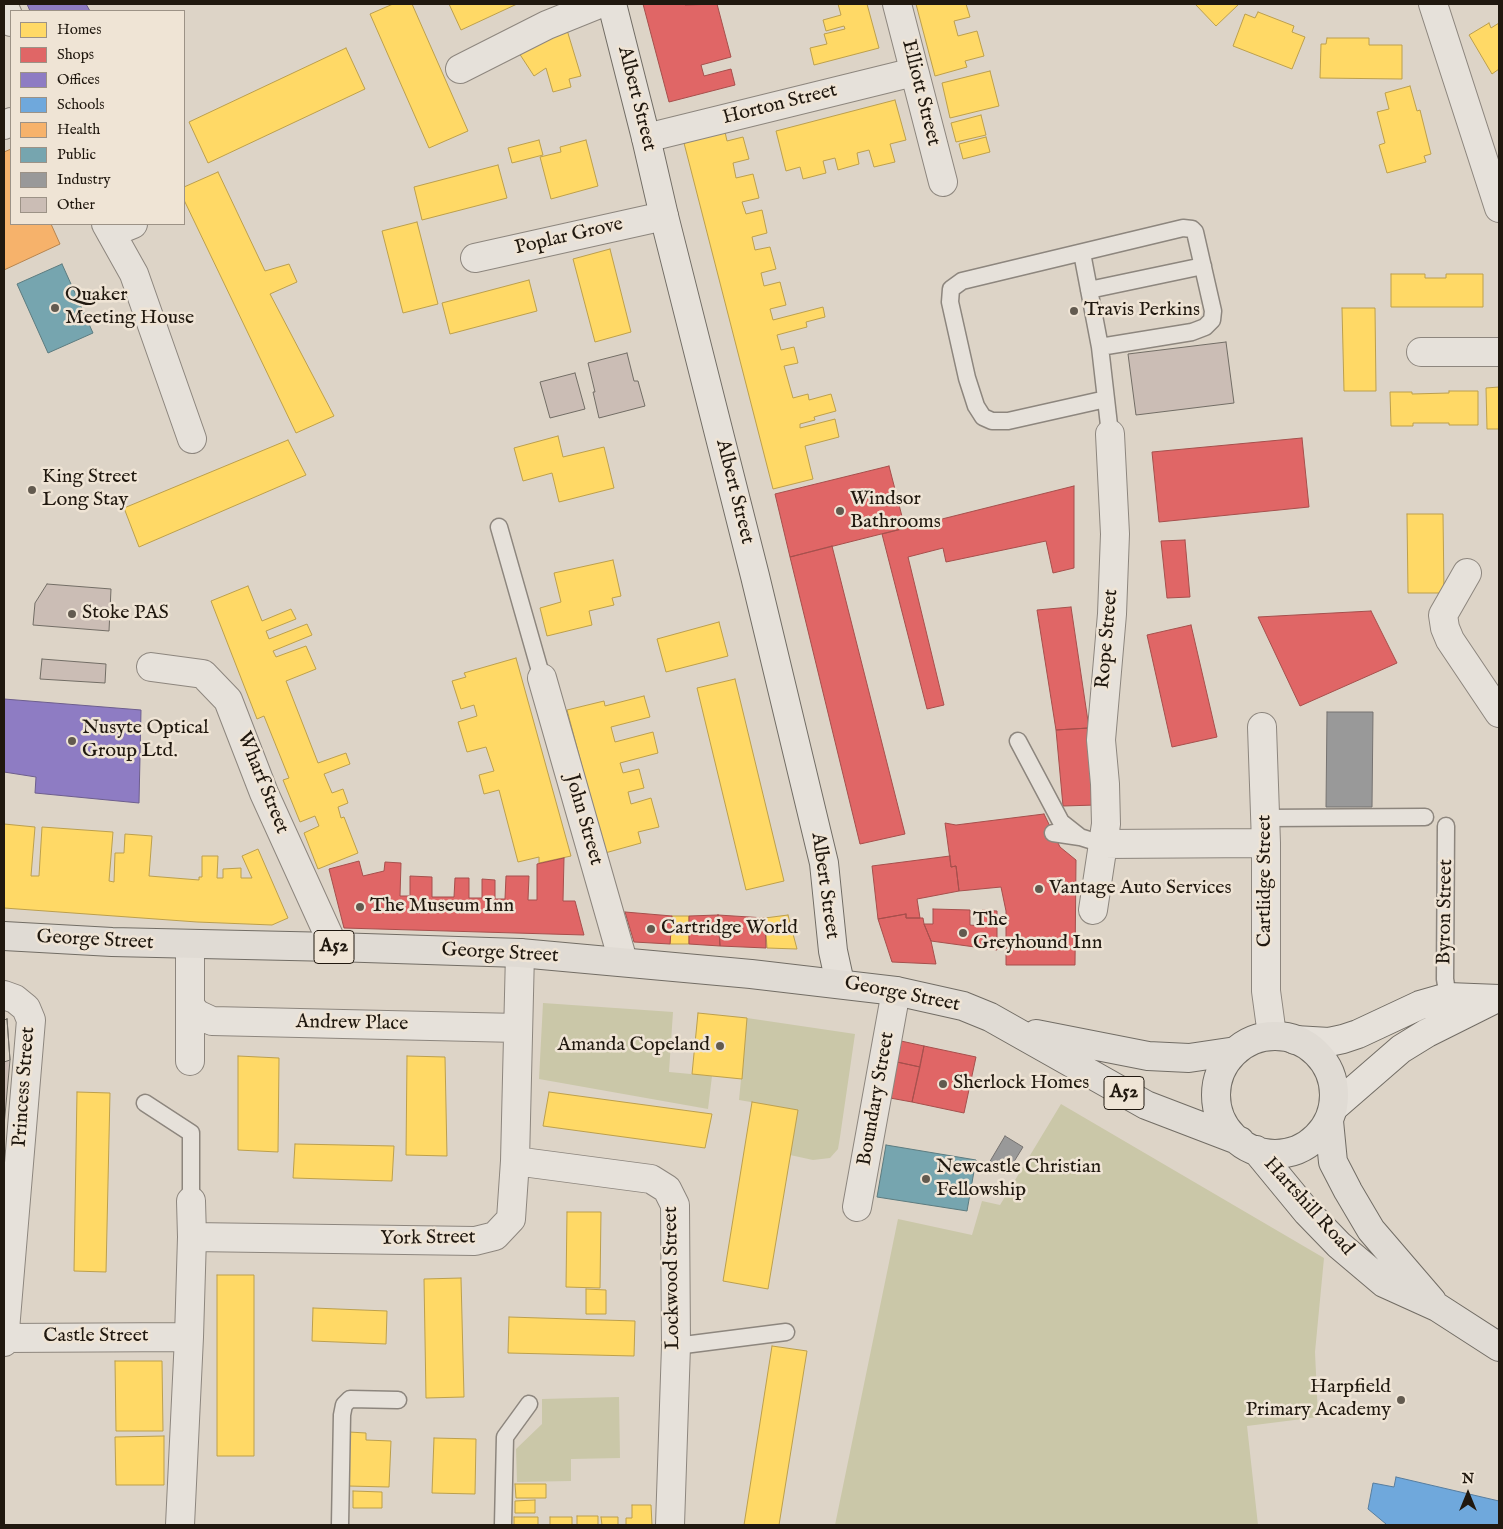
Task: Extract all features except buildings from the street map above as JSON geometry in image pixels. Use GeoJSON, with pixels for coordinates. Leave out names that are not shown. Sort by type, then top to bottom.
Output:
{"type":"FeatureCollection","features":[{"type":"Feature","properties":{"kind":"main road","name":"George Street"},"geometry":{"type":"LineString","coordinates":[[4,936],[190,945],[334,947],[520,954],[624,962],[896,990],[963,1006],[990,1016],[1015,1030]]}},
{"type":"Feature","properties":{"kind":"main road","name":"A52"},"geometry":{"type":"LineString","coordinates":[[1015,1030],[1148,1056],[1189,1058],[1236,1051]]}},
{"type":"Feature","properties":{"kind":"main road","name":"A52"},"geometry":{"type":"LineString","coordinates":[[1015,1030],[1146,1105],[1248,1146],[1270,1153],[1284,1153],[1305,1146],[1320,1135],[1331,1114],[1335,1095],[1334,1082],[1313,1051],[1284,1037],[1253,1039],[1236,1051],[1225,1063],[1220,1073],[1216,1097],[1218,1109],[1232,1133],[1248,1146]]}},
{"type":"Feature","properties":{"kind":"main road","name":"Hartshill Road"},"geometry":{"type":"LineString","coordinates":[[1331,1114],[1333,1162],[1371,1230],[1437,1308]]}},
{"type":"Feature","properties":{"kind":"main road","name":"Hartshill Road"},"geometry":{"type":"LineString","coordinates":[[1248,1146],[1285,1184],[1307,1212],[1339,1245],[1384,1283],[1437,1308],[1499,1347]]}},
{"type":"Feature","properties":{"kind":"street"},"geometry":{"type":"LineString","coordinates":[[460,69],[547,25],[599,4]]}},
{"type":"Feature","properties":{"kind":"street","name":"Albert Street"},"geometry":{"type":"LineString","coordinates":[[612,4],[755,576],[824,863],[833,952],[840,983]]}},
{"type":"Feature","properties":{"kind":"street","name":"Elliott Street"},"geometry":{"type":"LineString","coordinates":[[897,4],[943,182]]}},
{"type":"Feature","properties":{"kind":"street"},"geometry":{"type":"LineString","coordinates":[[1433,4],[1499,208]]}},
{"type":"Feature","properties":{"kind":"street"},"geometry":{"type":"LineString","coordinates":[[4,6],[10,20]]}},
{"type":"Feature","properties":{"kind":"street","name":"Horton Street"},"geometry":{"type":"LineString","coordinates":[[646,138],[914,72]]}},
{"type":"Feature","properties":{"kind":"street","name":"Poplar Grove"},"geometry":{"type":"LineString","coordinates":[[475,258],[664,216]]}},
{"type":"Feature","properties":{"kind":"street"},"geometry":{"type":"LineString","coordinates":[[117,227],[192,439]]}},
{"type":"Feature","properties":{"kind":"street"},"geometry":{"type":"LineString","coordinates":[[1421,352],[1499,352]]}},
{"type":"Feature","properties":{"kind":"street","name":"Rope Street"},"geometry":{"type":"LineString","coordinates":[[1093,910],[1091,840],[1106,824],[1106,784],[1101,740],[1112,614],[1115,534],[1110,434]]}},
{"type":"Feature","properties":{"kind":"street"},"geometry":{"type":"LineString","coordinates":[[1467,573],[1443,616],[1445,628],[1450,640],[1499,713]]}},
{"type":"Feature","properties":{"kind":"street","name":"Wharf Street"},"geometry":{"type":"LineString","coordinates":[[151,667],[203,674],[228,700],[264,793],[334,947]]}},
{"type":"Feature","properties":{"kind":"street","name":"John Street"},"geometry":{"type":"LineString","coordinates":[[542,678],[624,962]]}},
{"type":"Feature","properties":{"kind":"street","name":"Cartlidge Street"},"geometry":{"type":"LineString","coordinates":[[1262,727],[1266,831],[1266,984],[1284,1037]]}},
{"type":"Feature","properties":{"kind":"street"},"geometry":{"type":"LineString","coordinates":[[1091,840],[1266,831]]}},
{"type":"Feature","properties":{"kind":"street"},"geometry":{"type":"LineString","coordinates":[[190,945],[190,1061]]}},
{"type":"Feature","properties":{"kind":"street","name":"York Street"},"geometry":{"type":"LineString","coordinates":[[192,1237],[475,1241],[495,1236],[511,1219],[515,1161],[520,954]]}},
{"type":"Feature","properties":{"kind":"street","name":"Boundary Street"},"geometry":{"type":"LineString","coordinates":[[857,1207],[896,990]]}},
{"type":"Feature","properties":{"kind":"street","name":"Princess Street"},"geometry":{"type":"LineString","coordinates":[[4,995],[15,999],[26,1008],[31,1020],[4,1342]]}},
{"type":"Feature","properties":{"kind":"street"},"geometry":{"type":"LineString","coordinates":[[1284,1037],[1329,1042],[1358,1034],[1420,1004],[1448,997],[1497,999]]}},
{"type":"Feature","properties":{"kind":"street"},"geometry":{"type":"LineString","coordinates":[[1331,1114],[1401,1049],[1427,1033],[1497,999]]}},
{"type":"Feature","properties":{"kind":"street","name":"Andrew Place"},"geometry":{"type":"LineString","coordinates":[[190,1006],[197,1014],[212,1021],[518,1028]]}},
{"type":"Feature","properties":{"kind":"street","name":"Lockwood Street"},"geometry":{"type":"LineString","coordinates":[[515,1161],[651,1179],[667,1189],[676,1205],[676,1346],[670,1525]]}},
{"type":"Feature","properties":{"kind":"street"},"geometry":{"type":"LineString","coordinates":[[180,1524],[189,1336],[192,1237],[191,1201]]}},
{"type":"Feature","properties":{"kind":"street","name":"Castle Street"},"geometry":{"type":"LineString","coordinates":[[4,1338],[189,1336]]}},
{"type":"Feature","properties":{"kind":"lane"},"geometry":{"type":"LineString","coordinates":[[1100,347],[1192,332],[1206,326],[1212,320],[1213,316],[1203,266],[1195,232],[1192,229],[1188,228],[962,282],[951,289],[950,302],[966,378],[976,406],[983,417],[992,421],[1008,421],[1106,399]]}},
{"type":"Feature","properties":{"kind":"lane"},"geometry":{"type":"LineString","coordinates":[[1082,253],[1100,347],[1110,434]]}},
{"type":"Feature","properties":{"kind":"lane"},"geometry":{"type":"LineString","coordinates":[[1089,290],[1203,266]]}},
{"type":"Feature","properties":{"kind":"lane"},"geometry":{"type":"LineString","coordinates":[[499,527],[542,678]]}},
{"type":"Feature","properties":{"kind":"lane"},"geometry":{"type":"LineString","coordinates":[[1018,741],[1061,822],[1091,840]]}},
{"type":"Feature","properties":{"kind":"lane"},"geometry":{"type":"LineString","coordinates":[[1266,831],[1425,817]]}},
{"type":"Feature","properties":{"kind":"lane","name":"Byron Street"},"geometry":{"type":"LineString","coordinates":[[1446,826],[1445,980],[1448,997]]}},
{"type":"Feature","properties":{"kind":"lane"},"geometry":{"type":"LineString","coordinates":[[1053,833],[1091,840]]}},
{"type":"Feature","properties":{"kind":"lane"},"geometry":{"type":"LineString","coordinates":[[145,1103],[191,1133],[191,1201]]}},
{"type":"Feature","properties":{"kind":"lane"},"geometry":{"type":"LineString","coordinates":[[676,1346],[786,1332]]}},
{"type":"Feature","properties":{"kind":"lane"},"geometry":{"type":"LineString","coordinates":[[340,1525],[342,1415],[344,1405],[350,1399],[398,1400]]}},
{"type":"Feature","properties":{"kind":"lane"},"geometry":{"type":"LineString","coordinates":[[503,1525],[505,1437],[529,1404]]}},
{"type":"Feature","properties":{"kind":"shaded area"},"geometry":{"type":"Polygon","coordinates":[[[543,1003],[673,1012],[669,1072],[712,1076],[708,1109],[539,1079],[543,1003]]]}},
{"type":"Feature","properties":{"kind":"shaded area"},"geometry":{"type":"Polygon","coordinates":[[[747,1018],[855,1034],[838,1149],[830,1158],[813,1160],[790,1155],[798,1110],[739,1100],[747,1018]]]}},
{"type":"Feature","properties":{"kind":"shaded area"},"geometry":{"type":"Polygon","coordinates":[[[1061,1104],[1324,1258],[1315,1352],[1318,1417],[1247,1426],[1258,1525],[835,1525],[898,1219],[972,1235],[982,1201],[1000,1205],[1061,1104]]]}},
{"type":"Feature","properties":{"kind":"shaded area"},"geometry":{"type":"Polygon","coordinates":[[[619,1397],[620,1458],[571,1459],[571,1481],[517,1482],[516,1449],[542,1424],[542,1399],[619,1397]]]}},
{"type":"Feature","properties":{"kind":"place","name":"Quaker Meeting House"},"geometry":{"type":"Point","coordinates":[55,308]}},
{"type":"Feature","properties":{"kind":"place","name":"Travis Perkins"},"geometry":{"type":"Point","coordinates":[1074,311]}},
{"type":"Feature","properties":{"kind":"place","name":"King Street Long Stay"},"geometry":{"type":"Point","coordinates":[32,490]}},
{"type":"Feature","properties":{"kind":"place","name":"Windsor Bathrooms"},"geometry":{"type":"Point","coordinates":[840,511]}},
{"type":"Feature","properties":{"kind":"place","name":"Stoke PAS"},"geometry":{"type":"Point","coordinates":[72,614]}},
{"type":"Feature","properties":{"kind":"place","name":"Nusyte Optical Group Ltd."},"geometry":{"type":"Point","coordinates":[72,741]}},
{"type":"Feature","properties":{"kind":"place","name":"Vantage Auto Services"},"geometry":{"type":"Point","coordinates":[1039,889]}},
{"type":"Feature","properties":{"kind":"place","name":"The Museum Inn"},"geometry":{"type":"Point","coordinates":[360,907]}},
{"type":"Feature","properties":{"kind":"place","name":"Cartridge World"},"geometry":{"type":"Point","coordinates":[651,929]}},
{"type":"Feature","properties":{"kind":"place","name":"The Greyhound Inn"},"geometry":{"type":"Point","coordinates":[963,933]}},
{"type":"Feature","properties":{"kind":"place","name":"Amanda Copeland"},"geometry":{"type":"Point","coordinates":[720,1046]}},
{"type":"Feature","properties":{"kind":"place","name":"Sherlock Homes"},"geometry":{"type":"Point","coordinates":[943,1084]}},
{"type":"Feature","properties":{"kind":"place","name":"Newcastle Christian Fellowship"},"geometry":{"type":"Point","coordinates":[926,1179]}},
{"type":"Feature","properties":{"kind":"place","name":"Harpfield Primary Academy"},"geometry":{"type":"Point","coordinates":[1401,1400]}}]}
